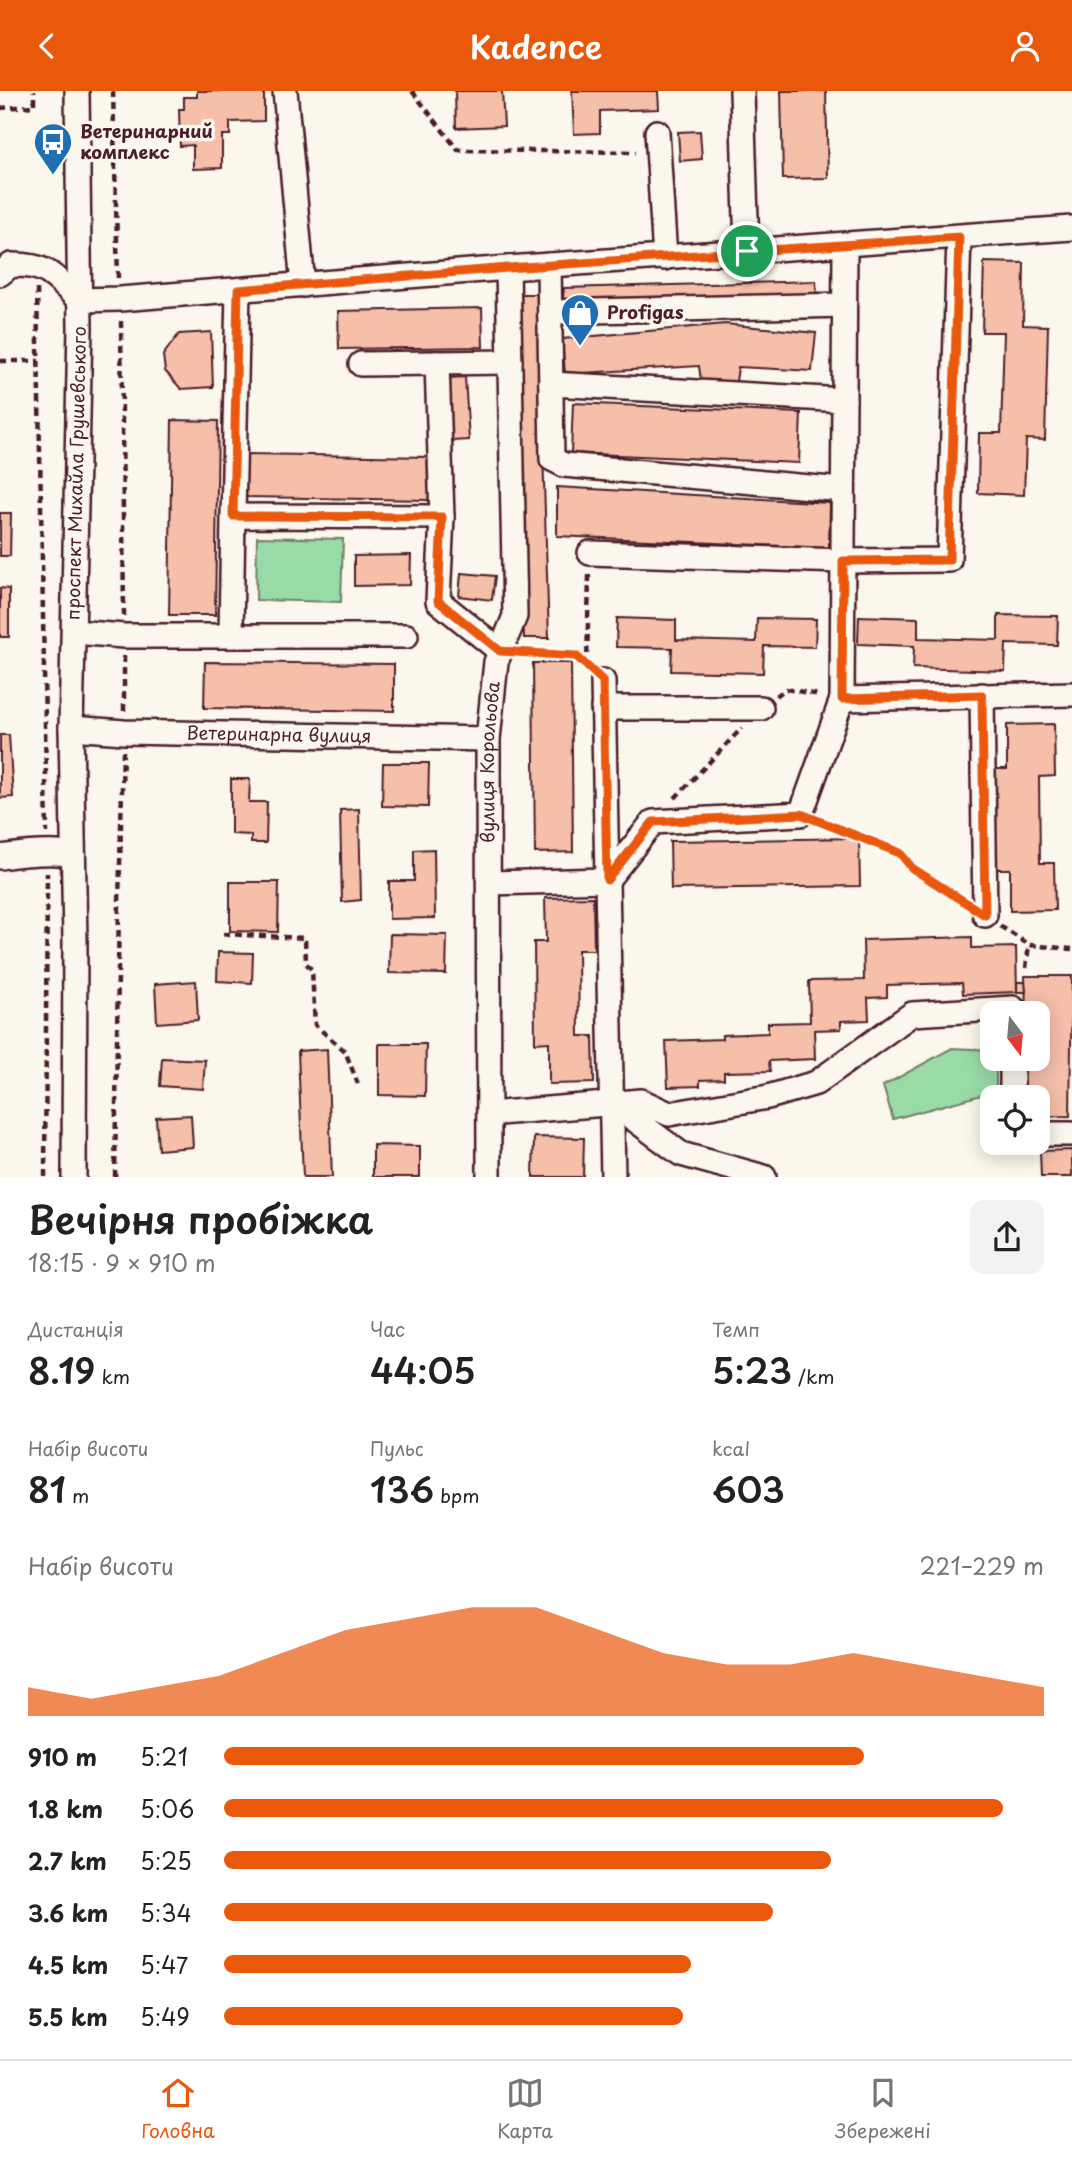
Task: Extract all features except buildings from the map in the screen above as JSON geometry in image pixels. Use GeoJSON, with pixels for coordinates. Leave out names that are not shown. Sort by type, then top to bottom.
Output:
{"type":"FeatureCollection","features":[{"type":"Feature","properties":{"kind":"street","name":"проспект Михайла Грушевського"},"geometry":{"type":"LineString","coordinates":[[75,1177],[75,941],[71,728],[79,300],[76,91]]}},
{"type":"Feature","properties":{"kind":"street"},"geometry":{"type":"LineString","coordinates":[[285,91],[303,285]]}},
{"type":"Feature","properties":{"kind":"street"},"geometry":{"type":"LineString","coordinates":[[742,91],[747,251]]}},
{"type":"Feature","properties":{"kind":"street"},"geometry":{"type":"LineString","coordinates":[[658,142],[665,258]]}},
{"type":"Feature","properties":{"kind":"street"},"geometry":{"type":"LineString","coordinates":[[0,274],[11,265],[37,267],[46,270],[79,300],[163,297],[508,268],[1072,228]]}},
{"type":"Feature","properties":{"kind":"street"},"geometry":{"type":"LineString","coordinates":[[590,553],[843,561],[949,560],[959,237]]}},
{"type":"Feature","properties":{"kind":"street"},"geometry":{"type":"LineString","coordinates":[[607,880],[653,822],[801,814],[842,699],[845,245]]}},
{"type":"Feature","properties":{"kind":"street"},"geometry":{"type":"LineString","coordinates":[[549,265],[552,459],[564,465],[843,490]]}},
{"type":"Feature","properties":{"kind":"street","name":"вулиця Корольова"},"geometry":{"type":"LineString","coordinates":[[489,1177],[488,739],[495,662],[515,616],[508,268]]}},
{"type":"Feature","properties":{"kind":"street"},"geometry":{"type":"LineString","coordinates":[[231,636],[238,290]]}},
{"type":"Feature","properties":{"kind":"street"},"geometry":{"type":"LineString","coordinates":[[550,312],[845,305]]}},
{"type":"Feature","properties":{"kind":"street"},"geometry":{"type":"LineString","coordinates":[[361,364],[510,362]]}},
{"type":"Feature","properties":{"kind":"street"},"geometry":{"type":"LineString","coordinates":[[437,363],[442,517],[438,601],[500,651]]}},
{"type":"Feature","properties":{"kind":"street"},"geometry":{"type":"LineString","coordinates":[[551,384],[844,400]]}},
{"type":"Feature","properties":{"kind":"street"},"geometry":{"type":"LineString","coordinates":[[233,516],[442,517]]}},
{"type":"Feature","properties":{"kind":"street"},"geometry":{"type":"LineString","coordinates":[[74,632],[124,636],[406,636]]}},
{"type":"Feature","properties":{"kind":"street"},"geometry":{"type":"LineString","coordinates":[[595,673],[603,708],[613,1177]]}},
{"type":"Feature","properties":{"kind":"street"},"geometry":{"type":"LineString","coordinates":[[842,699],[1072,694]]}},
{"type":"Feature","properties":{"kind":"street"},"geometry":{"type":"LineString","coordinates":[[982,695],[985,915]]}},
{"type":"Feature","properties":{"kind":"street"},"geometry":{"type":"LineString","coordinates":[[603,708],[761,708]]}},
{"type":"Feature","properties":{"kind":"street","name":"Ветеринарна вулиця"},"geometry":{"type":"LineString","coordinates":[[71,728],[124,732],[488,739]]}},
{"type":"Feature","properties":{"kind":"street"},"geometry":{"type":"LineString","coordinates":[[0,857],[66,853],[73,855]]}},
{"type":"Feature","properties":{"kind":"street"},"geometry":{"type":"LineString","coordinates":[[489,883],[607,880]]}},
{"type":"Feature","properties":{"kind":"street"},"geometry":{"type":"LineString","coordinates":[[489,1114],[641,1101],[669,1114],[768,1097],[816,1083],[912,1014],[980,1010]]}},
{"type":"Feature","properties":{"kind":"street"},"geometry":{"type":"LineString","coordinates":[[611,1102],[681,1154],[764,1177]]}},
{"type":"Feature","properties":{"kind":"street"},"geometry":{"type":"LineString","coordinates":[[1050,1134],[1072,1134]]}},
{"type":"Feature","properties":{"kind":"path"},"geometry":{"type":"LineString","coordinates":[[0,109],[34,106],[34,91]]}},
{"type":"Feature","properties":{"kind":"path"},"geometry":{"type":"LineString","coordinates":[[412,91],[458,150],[658,142]]}},
{"type":"Feature","properties":{"kind":"path"},"geometry":{"type":"LineString","coordinates":[[37,267],[48,854],[45,1177]]}},
{"type":"Feature","properties":{"kind":"path"},"geometry":{"type":"LineString","coordinates":[[0,361],[38,361]]}},
{"type":"Feature","properties":{"kind":"path"},"geometry":{"type":"LineString","coordinates":[[590,553],[595,673]]}},
{"type":"Feature","properties":{"kind":"path"},"geometry":{"type":"LineString","coordinates":[[500,651],[576,656],[595,673]]}},
{"type":"Feature","properties":{"kind":"path"},"geometry":{"type":"LineString","coordinates":[[653,822],[761,708],[786,689],[842,699]]}},
{"type":"Feature","properties":{"kind":"path"},"geometry":{"type":"LineString","coordinates":[[801,814],[900,853],[912,868],[1029,944],[1072,949]]}},
{"type":"Feature","properties":{"kind":"path"},"geometry":{"type":"LineString","coordinates":[[223,934],[305,938],[306,963],[312,969],[315,1025],[345,1051],[358,1084]]}},
{"type":"Feature","properties":{"kind":"path"},"geometry":{"type":"LineString","coordinates":[[1026,968],[1029,944]]}},
{"type":"Feature","properties":{"kind":"green space"},"geometry":{"type":"Polygon","coordinates":[[[257,537],[343,539],[341,602],[256,600],[257,537]]]}},
{"type":"Feature","properties":{"kind":"green space"},"geometry":{"type":"Polygon","coordinates":[[[952,1048],[980,1049],[980,1071],[996,1071],[996,1085],[980,1085],[980,1095],[893,1119],[883,1086],[952,1048]]]}},
{"type":"Feature","properties":{"kind":"place","name":"Ветеринарний комплекс"},"geometry":{"type":"Point","coordinates":[53,176]}},
{"type":"Feature","properties":{"kind":"place","name":"Profigas"},"geometry":{"type":"Point","coordinates":[580,347]}},
{"type":"Feature","properties":{"kind":"route"},"geometry":{"type":"LineString","coordinates":[[959,237],[949,560],[843,561],[842,699],[982,695],[985,915],[912,868],[900,853],[801,814],[653,822],[607,880],[603,681],[576,656],[500,651],[438,601],[442,517],[233,516],[238,290],[747,251],[959,237]]}}]}
